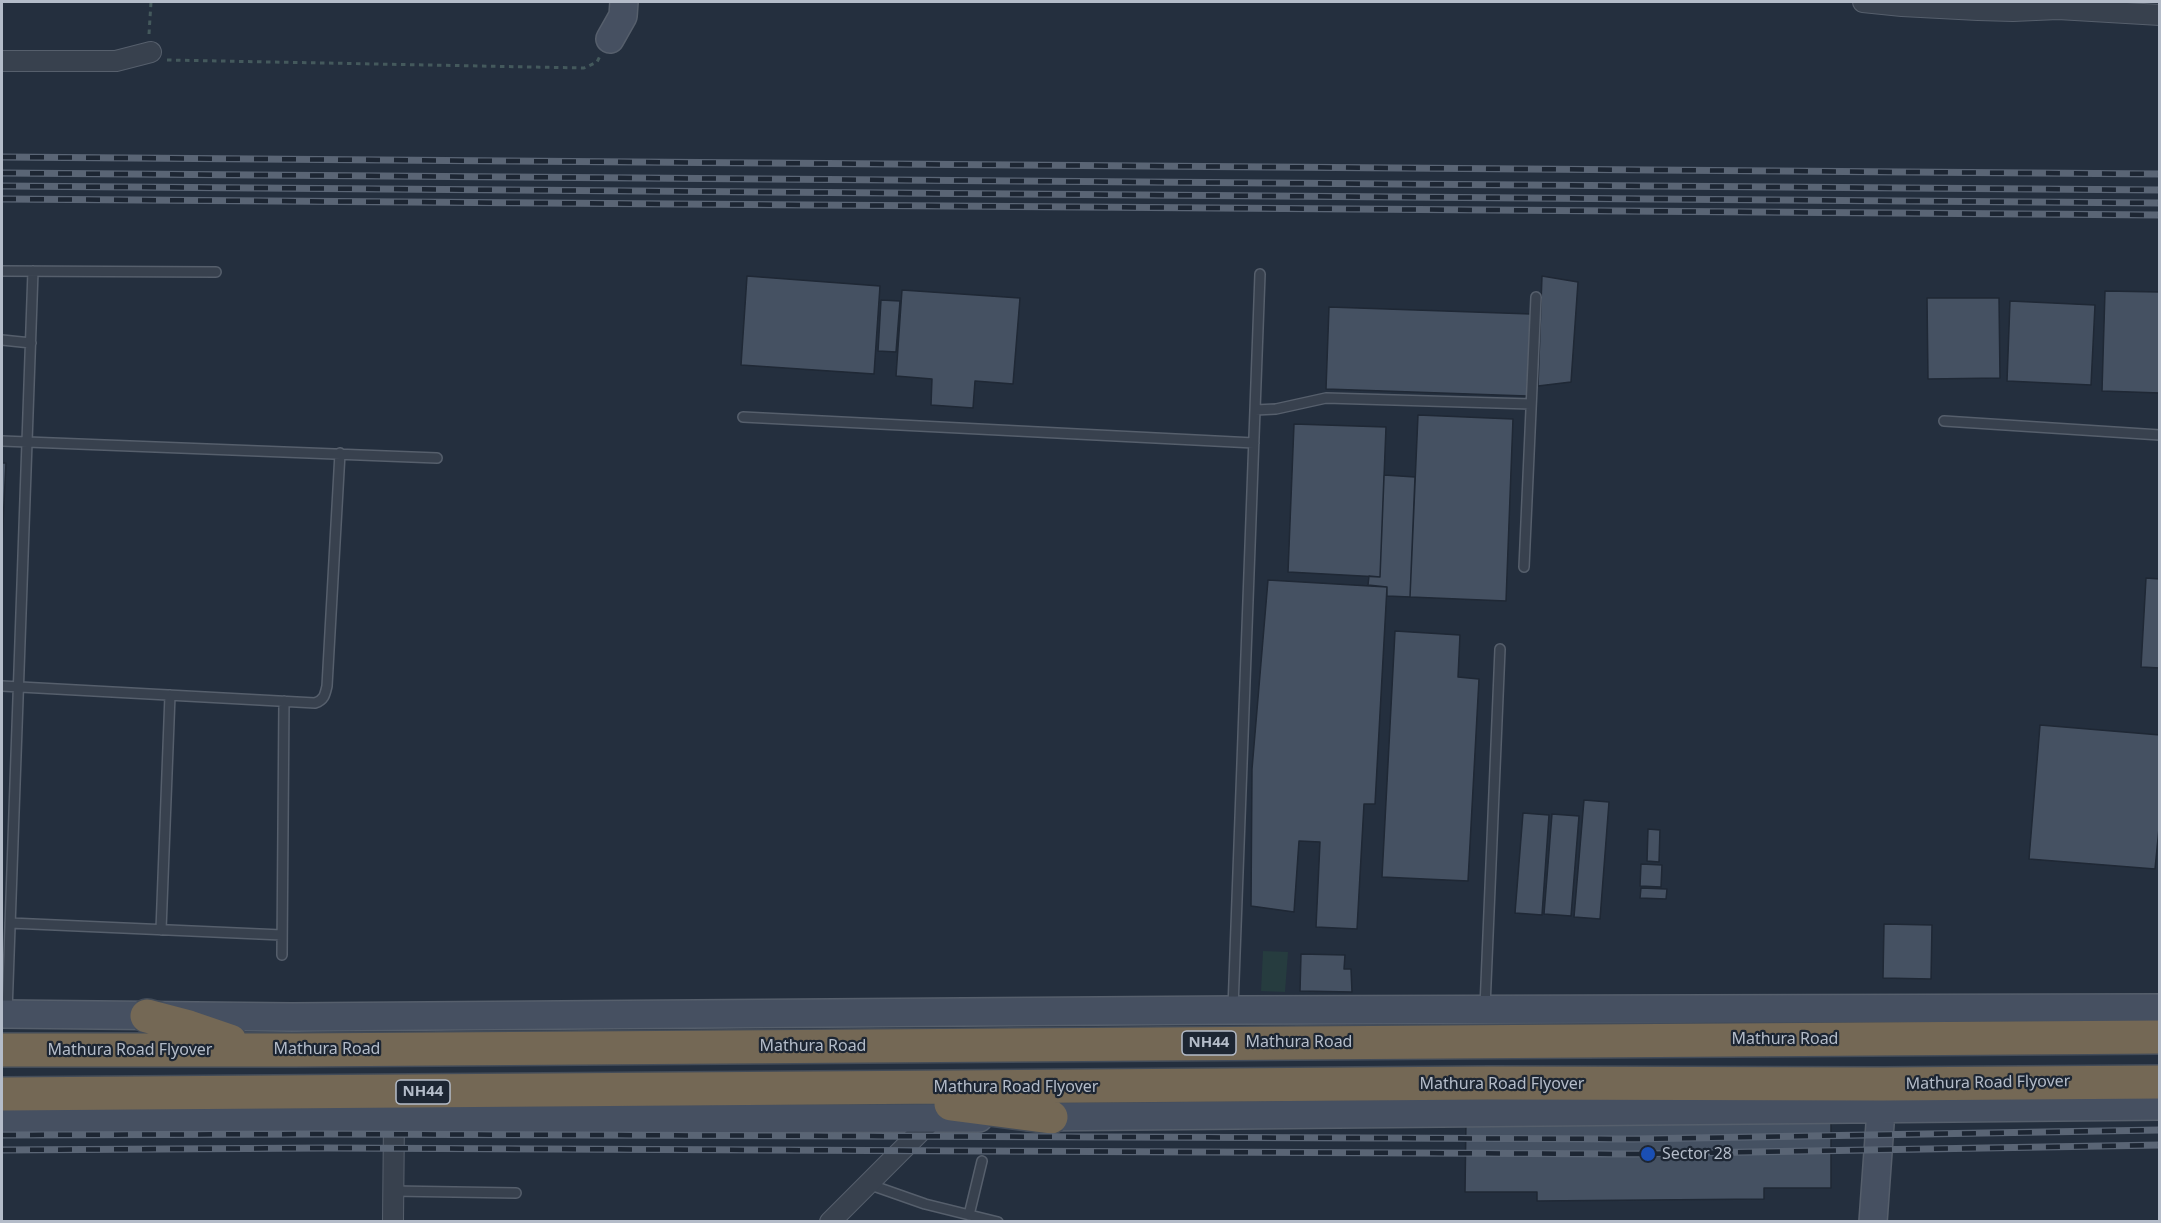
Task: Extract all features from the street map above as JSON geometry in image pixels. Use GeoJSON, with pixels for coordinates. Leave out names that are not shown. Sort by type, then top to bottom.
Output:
{"type":"FeatureCollection","features":[{"type":"Feature","properties":{"kind":"highway"},"geometry":{"type":"LineString","coordinates":[[147,1016],[258,1049]]}},
{"type":"Feature","properties":{"kind":"highway","name":"Mathura Road"},"geometry":{"type":"LineString","coordinates":[[258,1049],[2160,1037]]}},
{"type":"Feature","properties":{"kind":"highway","name":"Mathura Road Flyover"},"geometry":{"type":"LineString","coordinates":[[2,1050],[258,1049]]}},
{"type":"Feature","properties":{"kind":"highway","name":"Mathura Road Flyover"},"geometry":{"type":"LineString","coordinates":[[845,1088],[1490,1083],[2160,1082]]}},
{"type":"Feature","properties":{"kind":"highway"},"geometry":{"type":"LineString","coordinates":[[845,1088],[1051,1117]]}},
{"type":"Feature","properties":{"kind":"highway","name":"NH44"},"geometry":{"type":"LineString","coordinates":[[2,1094],[845,1088]]}},
{"type":"Feature","properties":{"kind":"main road"},"geometry":{"type":"LineString","coordinates":[[605,2],[605,16],[610,39]]}},
{"type":"Feature","properties":{"kind":"main road"},"geometry":{"type":"LineString","coordinates":[[610,39],[623,16],[624,2]]}},
{"type":"Feature","properties":{"kind":"main road"},"geometry":{"type":"LineString","coordinates":[[4,1014],[292,1017],[1233,1010],[2160,1008]]}},
{"type":"Feature","properties":{"kind":"main road"},"geometry":{"type":"LineString","coordinates":[[2,1120],[934,1118],[2160,1106]]}},
{"type":"Feature","properties":{"kind":"main road"},"geometry":{"type":"LineString","coordinates":[[1873,1221],[1881,1110]]}},
{"type":"Feature","properties":{"kind":"street"},"geometry":{"type":"LineString","coordinates":[[1863,2],[1956,9],[2013,11],[2058,9],[2160,15]]}},
{"type":"Feature","properties":{"kind":"street"},"geometry":{"type":"LineString","coordinates":[[2,61],[116,61],[151,52]]}},
{"type":"Feature","properties":{"kind":"street"},"geometry":{"type":"LineString","coordinates":[[830,1221],[934,1118]]}},
{"type":"Feature","properties":{"kind":"street"},"geometry":{"type":"LineString","coordinates":[[393,1221],[394,1119]]}},
{"type":"Feature","properties":{"kind":"lane"},"geometry":{"type":"LineString","coordinates":[[2,271],[216,272]]}},
{"type":"Feature","properties":{"kind":"lane"},"geometry":{"type":"LineString","coordinates":[[4,1014],[10,923],[33,271]]}},
{"type":"Feature","properties":{"kind":"lane"},"geometry":{"type":"LineString","coordinates":[[1233,1010],[1260,274]]}},
{"type":"Feature","properties":{"kind":"lane"},"geometry":{"type":"LineString","coordinates":[[1524,567],[1536,297]]}},
{"type":"Feature","properties":{"kind":"lane"},"geometry":{"type":"LineString","coordinates":[[2,340],[30,343]]}},
{"type":"Feature","properties":{"kind":"lane"},"geometry":{"type":"LineString","coordinates":[[1255,410],[1276,409],[1326,398],[1531,404]]}},
{"type":"Feature","properties":{"kind":"lane"},"geometry":{"type":"LineString","coordinates":[[743,417],[1254,443]]}},
{"type":"Feature","properties":{"kind":"lane"},"geometry":{"type":"LineString","coordinates":[[1944,421],[2160,435]]}},
{"type":"Feature","properties":{"kind":"lane"},"geometry":{"type":"LineString","coordinates":[[2,441],[437,458]]}},
{"type":"Feature","properties":{"kind":"lane"},"geometry":{"type":"LineString","coordinates":[[2,686],[315,703],[320,701],[324,697],[327,686],[340,453]]}},
{"type":"Feature","properties":{"kind":"lane"},"geometry":{"type":"LineString","coordinates":[[1485,1010],[1500,649]]}},
{"type":"Feature","properties":{"kind":"lane"},"geometry":{"type":"LineString","coordinates":[[161,930],[170,695]]}},
{"type":"Feature","properties":{"kind":"lane"},"geometry":{"type":"LineString","coordinates":[[282,955],[284,701]]}},
{"type":"Feature","properties":{"kind":"lane"},"geometry":{"type":"LineString","coordinates":[[10,923],[282,935]]}},
{"type":"Feature","properties":{"kind":"lane"},"geometry":{"type":"LineString","coordinates":[[969,1215],[981,1161]]}},
{"type":"Feature","properties":{"kind":"lane"},"geometry":{"type":"LineString","coordinates":[[868,1184],[925,1204],[998,1221]]}},
{"type":"Feature","properties":{"kind":"lane"},"geometry":{"type":"LineString","coordinates":[[393,1191],[516,1194]]}},
{"type":"Feature","properties":{"kind":"path"},"geometry":{"type":"LineString","coordinates":[[151,2],[149,24],[151,52],[166,60],[584,68],[597,62],[610,39]]}},
{"type":"Feature","properties":{"kind":"green space"},"geometry":{"type":"Polygon","coordinates":[[[1263,951],[1288,952],[1285,992],[1261,991],[1263,951]]]}},
{"type":"Feature","properties":{"kind":"building"},"geometry":{"type":"Polygon","coordinates":[[[747,276],[880,286],[874,374],[741,365],[747,276]]]}},
{"type":"Feature","properties":{"kind":"building"},"geometry":{"type":"Polygon","coordinates":[[[1542,276],[1578,282],[1571,382],[1538,386],[1542,276]]]}},
{"type":"Feature","properties":{"kind":"building"},"geometry":{"type":"Polygon","coordinates":[[[902,290],[1020,298],[1013,384],[975,381],[973,408],[931,405],[932,379],[896,376],[902,290]]]}},
{"type":"Feature","properties":{"kind":"building"},"geometry":{"type":"Polygon","coordinates":[[[2105,291],[2160,292],[2160,393],[2102,391],[2105,291]]]}},
{"type":"Feature","properties":{"kind":"building"},"geometry":{"type":"Polygon","coordinates":[[[1927,298],[1999,298],[2000,378],[1928,379],[1927,298]]]}},
{"type":"Feature","properties":{"kind":"building"},"geometry":{"type":"Polygon","coordinates":[[[881,300],[900,301],[896,352],[878,351],[881,300]]]}},
{"type":"Feature","properties":{"kind":"building"},"geometry":{"type":"Polygon","coordinates":[[[2010,301],[2095,305],[2091,385],[2007,381],[2010,301]]]}},
{"type":"Feature","properties":{"kind":"building"},"geometry":{"type":"Polygon","coordinates":[[[1329,307],[1531,314],[1527,396],[1326,389],[1329,307]]]}},
{"type":"Feature","properties":{"kind":"building"},"geometry":{"type":"Polygon","coordinates":[[[1418,415],[1513,419],[1506,601],[1410,597],[1418,415]]]}},
{"type":"Feature","properties":{"kind":"building"},"geometry":{"type":"Polygon","coordinates":[[[1294,424],[1386,427],[1380,577],[1288,572],[1294,424]]]}},
{"type":"Feature","properties":{"kind":"building"},"geometry":{"type":"Polygon","coordinates":[[[2,463],[6,463],[2,543],[2,463]]]}},
{"type":"Feature","properties":{"kind":"building"},"geometry":{"type":"Polygon","coordinates":[[[1384,475],[1415,477],[1410,597],[1387,596],[1387,587],[1368,585],[1369,576],[1380,577],[1384,475]]]}},
{"type":"Feature","properties":{"kind":"building"},"geometry":{"type":"Polygon","coordinates":[[[2146,578],[2160,579],[2160,668],[2141,667],[2146,578]]]}},
{"type":"Feature","properties":{"kind":"building"},"geometry":{"type":"Polygon","coordinates":[[[1268,580],[1387,587],[1375,804],[1364,804],[1357,929],[1316,927],[1320,842],[1299,841],[1294,912],[1251,906],[1252,769],[1268,580]]]}},
{"type":"Feature","properties":{"kind":"building"},"geometry":{"type":"Polygon","coordinates":[[[1395,631],[1460,635],[1458,677],[1479,679],[1468,881],[1382,877],[1395,631]]]}},
{"type":"Feature","properties":{"kind":"building"},"geometry":{"type":"Polygon","coordinates":[[[2040,725],[2160,735],[2160,818],[2155,869],[2029,859],[2040,725]]]}},
{"type":"Feature","properties":{"kind":"building"},"geometry":{"type":"Polygon","coordinates":[[[1584,800],[1609,802],[1600,919],[1574,917],[1584,800]]]}},
{"type":"Feature","properties":{"kind":"building"},"geometry":{"type":"Polygon","coordinates":[[[1523,813],[1549,815],[1542,915],[1515,913],[1523,813]]]}},
{"type":"Feature","properties":{"kind":"building"},"geometry":{"type":"Polygon","coordinates":[[[1552,814],[1579,816],[1571,916],[1544,914],[1552,814]]]}},
{"type":"Feature","properties":{"kind":"building"},"geometry":{"type":"Polygon","coordinates":[[[1648,829],[1660,830],[1659,862],[1647,861],[1648,829]]]}},
{"type":"Feature","properties":{"kind":"building"},"geometry":{"type":"Polygon","coordinates":[[[1641,864],[1662,865],[1661,887],[1640,886],[1641,864]]]}},
{"type":"Feature","properties":{"kind":"building"},"geometry":{"type":"Polygon","coordinates":[[[1641,888],[1667,889],[1666,899],[1640,898],[1641,888]]]}},
{"type":"Feature","properties":{"kind":"building"},"geometry":{"type":"Polygon","coordinates":[[[1884,924],[1932,925],[1931,979],[1883,978],[1884,924]]]}},
{"type":"Feature","properties":{"kind":"building"},"geometry":{"type":"Polygon","coordinates":[[[1301,954],[1345,955],[1344,969],[1351,969],[1352,992],[1300,991],[1301,954]]]}},
{"type":"Feature","properties":{"kind":"building","name":"Sector 28"},"geometry":{"type":"Polygon","coordinates":[[[1831,1119],[1831,1188],[1764,1188],[1764,1199],[1537,1201],[1537,1192],[1465,1192],[1466,1120],[1831,1119]]]}},
{"type":"Feature","properties":{"kind":"railway"},"geometry":{"type":"LineString","coordinates":[[2,157],[2160,174]]}},
{"type":"Feature","properties":{"kind":"railway"},"geometry":{"type":"LineString","coordinates":[[2,173],[2160,190]]}},
{"type":"Feature","properties":{"kind":"railway"},"geometry":{"type":"LineString","coordinates":[[2,186],[2160,203]]}},
{"type":"Feature","properties":{"kind":"railway"},"geometry":{"type":"LineString","coordinates":[[2,199],[2160,215]]}},
{"type":"Feature","properties":{"kind":"railway"},"geometry":{"type":"LineString","coordinates":[[2,1135],[1633,1139],[2160,1130]]}},
{"type":"Feature","properties":{"kind":"railway"},"geometry":{"type":"LineString","coordinates":[[2,1150],[327,1148],[1633,1154],[2160,1145]]}},
{"type":"Feature","properties":{"kind":"place","name":"Sector 28"},"geometry":{"type":"Point","coordinates":[1648,1154]}}]}
